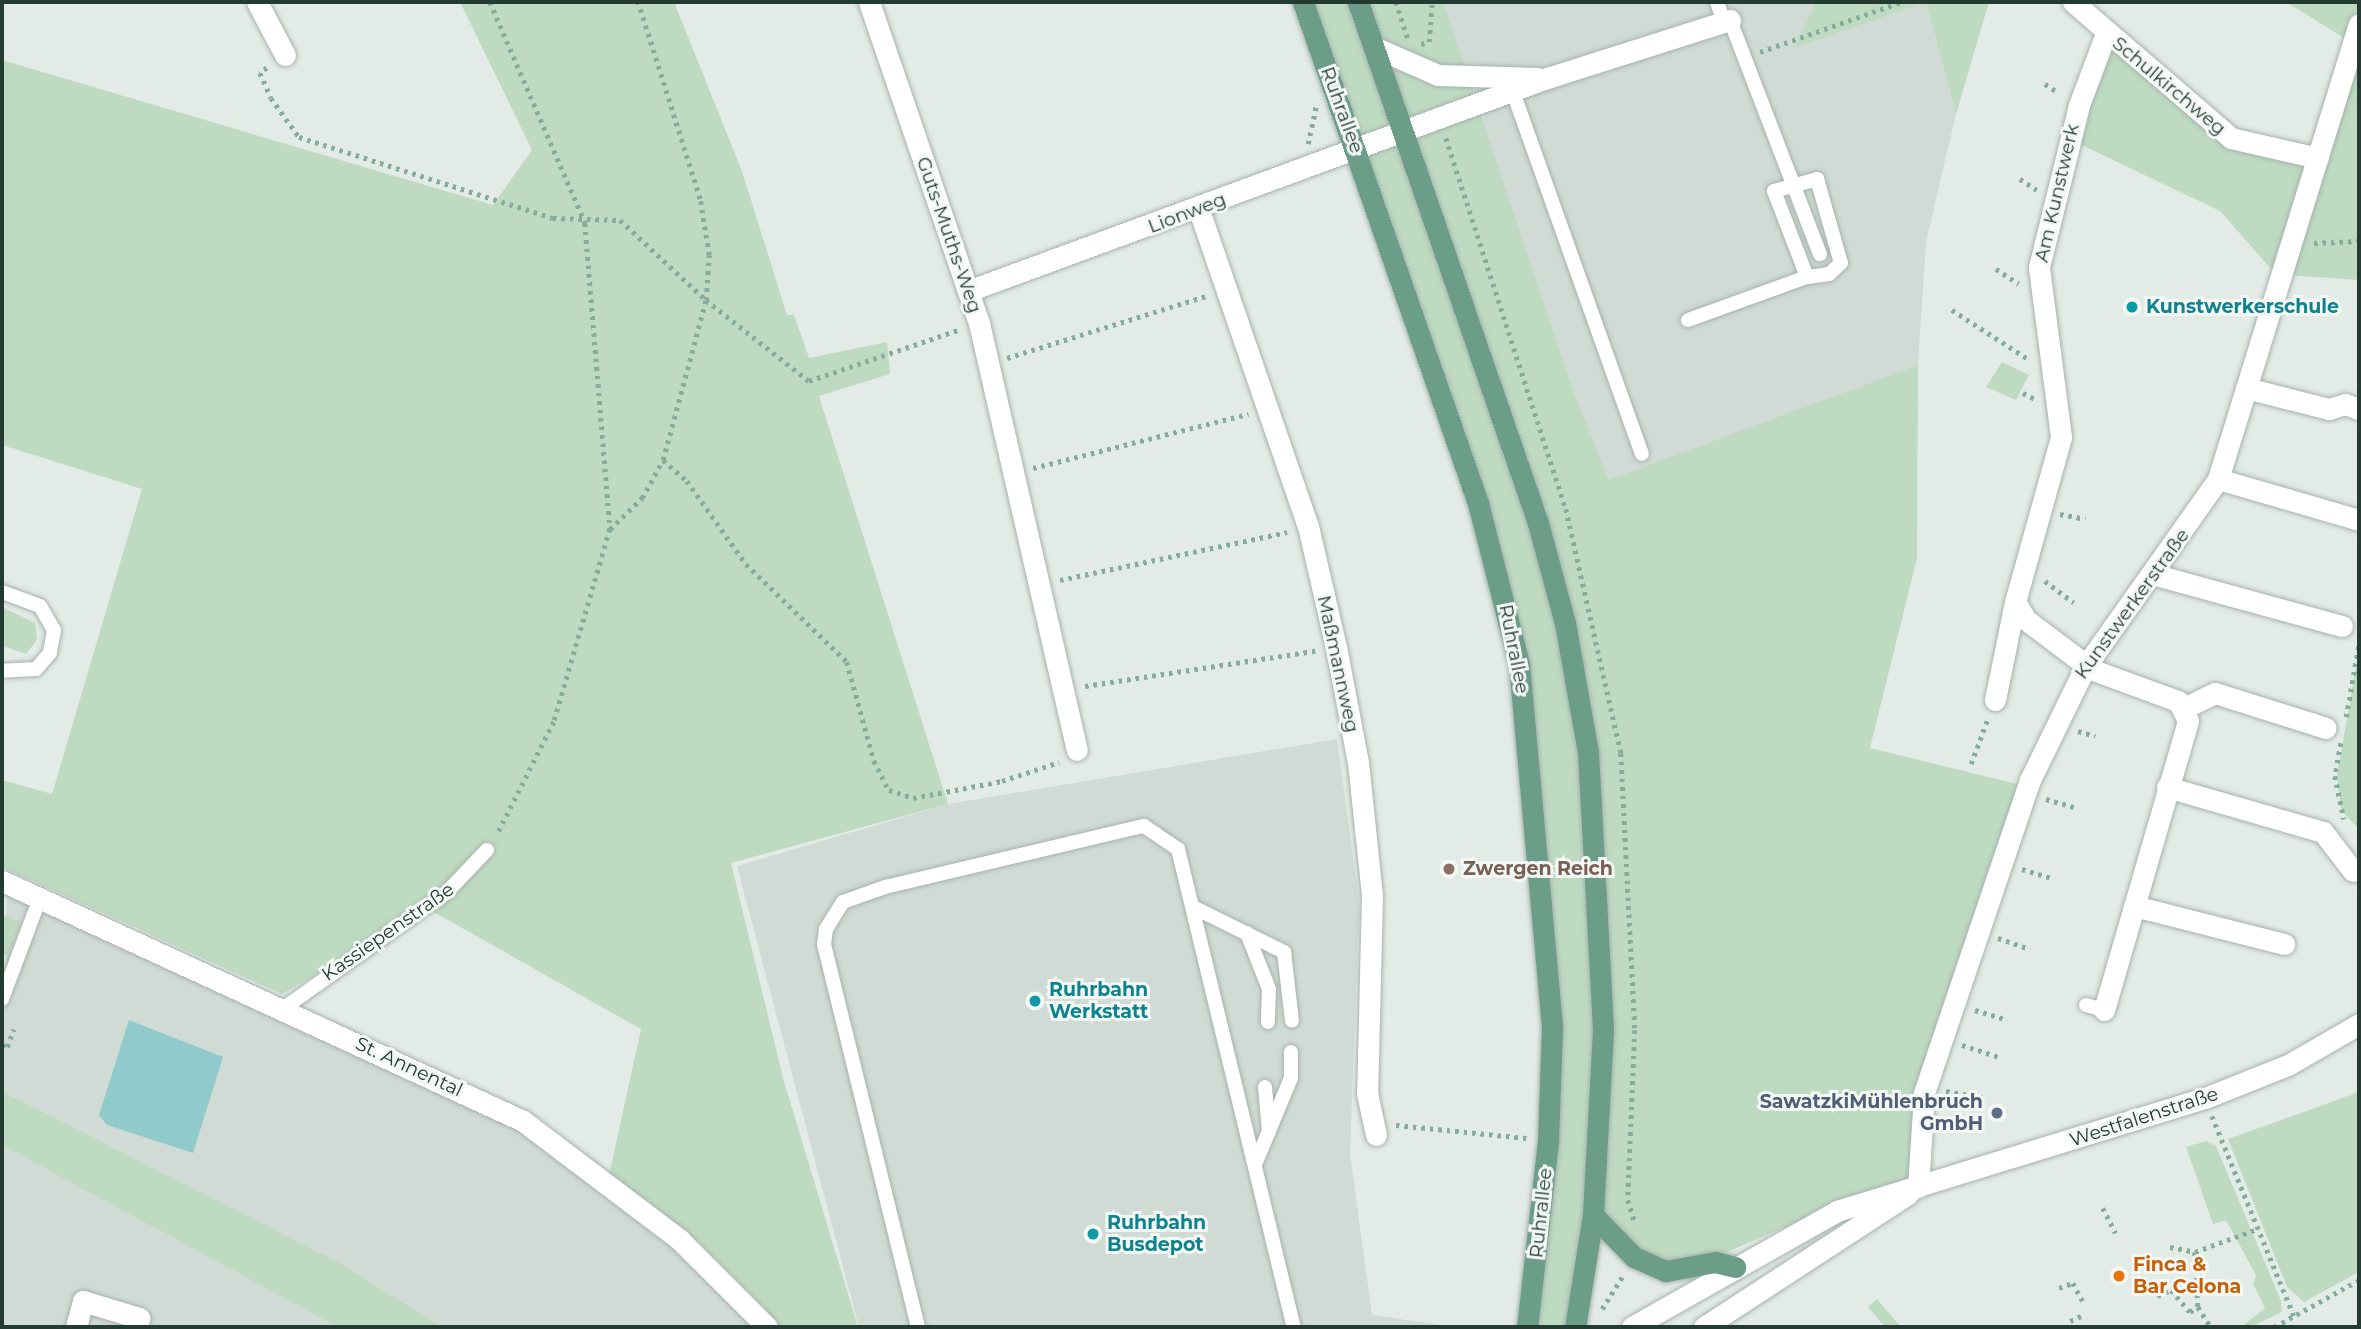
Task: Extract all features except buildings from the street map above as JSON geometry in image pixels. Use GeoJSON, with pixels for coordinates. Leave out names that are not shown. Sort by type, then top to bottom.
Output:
{"type":"FeatureCollection","features":[{"type":"Feature","properties":{"kind":"main road","name":"Ruhrallee"},"geometry":{"type":"LineString","coordinates":[[1303,2],[1478,503],[1519,664],[1533,762],[1552,1027],[1532,1296],[1527,1327]]}},
{"type":"Feature","properties":{"kind":"main road"},"geometry":{"type":"LineString","coordinates":[[1358,2],[1538,523],[1565,623],[1588,752],[1603,1030],[1593,1215],[1574,1327]]}},
{"type":"Feature","properties":{"kind":"main road"},"geometry":{"type":"LineString","coordinates":[[1593,1215],[1634,1257],[1666,1271],[1715,1262],[1735,1267]]}},
{"type":"Feature","properties":{"kind":"street"},"geometry":{"type":"LineString","coordinates":[[257,2],[285,55]]}},
{"type":"Feature","properties":{"kind":"street","name":"Guts-Muths-Weg"},"geometry":{"type":"LineString","coordinates":[[869,2],[979,323],[1060,689],[1077,750]]}},
{"type":"Feature","properties":{"kind":"street","name":"Schulkirchweg"},"geometry":{"type":"LineString","coordinates":[[2073,2],[2231,138],[2318,158]]}},
{"type":"Feature","properties":{"kind":"street"},"geometry":{"type":"LineString","coordinates":[[1405,134],[1724,14]]}},
{"type":"Feature","properties":{"kind":"street","name":"Kunstwerkerstraße"},"geometry":{"type":"LineString","coordinates":[[1919,1187],[1924,1093],[2030,780],[2085,666],[2218,479],[2359,24]]}},
{"type":"Feature","properties":{"kind":"street","name":"Am Kunstwerk"},"geometry":{"type":"LineString","coordinates":[[1995,700],[2015,602],[2061,437],[2039,267],[2078,105],[2106,33]]}},
{"type":"Feature","properties":{"kind":"street"},"geometry":{"type":"LineString","coordinates":[[1374,47],[1438,75],[1548,78]]}},
{"type":"Feature","properties":{"kind":"street","name":"Lionweg"},"geometry":{"type":"LineString","coordinates":[[968,291],[1199,210],[1356,148],[1405,134]]}},
{"type":"Feature","properties":{"kind":"street","name":"Maßmannweg"},"geometry":{"type":"LineString","coordinates":[[1199,210],[1229,289],[1308,526],[1336,647],[1371,882],[1367,1093],[1375,1129]]}},
{"type":"Feature","properties":{"kind":"street"},"geometry":{"type":"LineString","coordinates":[[2246,388],[2329,409],[2345,404],[2359,409]]}},
{"type":"Feature","properties":{"kind":"street"},"geometry":{"type":"LineString","coordinates":[[2218,479],[2359,520]]}},
{"type":"Feature","properties":{"kind":"street"},"geometry":{"type":"LineString","coordinates":[[2152,574],[2342,626]]}},
{"type":"Feature","properties":{"kind":"street"},"geometry":{"type":"LineString","coordinates":[[2015,602],[2026,620],[2085,666],[2186,708],[2215,693],[2338,728]]}},
{"type":"Feature","properties":{"kind":"street"},"geometry":{"type":"LineString","coordinates":[[2095,1007],[2134,906],[2188,721],[2186,708]]}},
{"type":"Feature","properties":{"kind":"street"},"geometry":{"type":"LineString","coordinates":[[2167,787],[2323,832],[2353,870]]}},
{"type":"Feature","properties":{"kind":"street","name":"St. Annental"},"geometry":{"type":"LineString","coordinates":[[2,880],[284,1008],[523,1121],[680,1239],[767,1327]]}},
{"type":"Feature","properties":{"kind":"street"},"geometry":{"type":"LineString","coordinates":[[2134,906],[2284,944]]}},
{"type":"Feature","properties":{"kind":"street","name":"Westfalenstraße"},"geometry":{"type":"LineString","coordinates":[[1632,1327],[1837,1211],[2205,1098],[2288,1065],[2359,1024]]}},
{"type":"Feature","properties":{"kind":"street","name":"Westfalenstraße"},"geometry":{"type":"LineString","coordinates":[[1704,1327],[1919,1187]]}},
{"type":"Feature","properties":{"kind":"street"},"geometry":{"type":"LineString","coordinates":[[1532,1296],[1536,1327]]}},
{"type":"Feature","properties":{"kind":"street"},"geometry":{"type":"LineString","coordinates":[[76,1327],[83,1301],[139,1318],[136,1327]]}},
{"type":"Feature","properties":{"kind":"lane"},"geometry":{"type":"LineString","coordinates":[[1724,14],[1747,55],[1797,185],[1820,254]]}},
{"type":"Feature","properties":{"kind":"lane"},"geometry":{"type":"LineString","coordinates":[[1514,92],[1642,454]]}},
{"type":"Feature","properties":{"kind":"lane"},"geometry":{"type":"LineString","coordinates":[[1688,320],[1807,277],[1829,274],[1841,263],[1840,245],[1817,179],[1774,191],[1807,277]]}},
{"type":"Feature","properties":{"kind":"lane"},"geometry":{"type":"LineString","coordinates":[[2,592],[40,606],[54,630],[42,664],[18,674],[2,671]]}},
{"type":"Feature","properties":{"kind":"lane"},"geometry":{"type":"LineString","coordinates":[[918,1327],[824,945],[832,916],[843,902],[885,887],[1144,825],[1178,849],[1294,1327]]}},
{"type":"Feature","properties":{"kind":"lane","name":"Kassiepenstraße"},"geometry":{"type":"LineString","coordinates":[[284,1008],[447,892],[487,850]]}},
{"type":"Feature","properties":{"kind":"lane"},"geometry":{"type":"LineString","coordinates":[[2,999],[40,898]]}},
{"type":"Feature","properties":{"kind":"lane"},"geometry":{"type":"LineString","coordinates":[[1193,907],[1284,952],[1292,1021]]}},
{"type":"Feature","properties":{"kind":"lane"},"geometry":{"type":"LineString","coordinates":[[1247,933],[1264,969],[1268,1022]]}},
{"type":"Feature","properties":{"kind":"lane"},"geometry":{"type":"LineString","coordinates":[[1256,1162],[1291,1078],[1291,1052]]}},
{"type":"Feature","properties":{"kind":"lane"},"geometry":{"type":"LineString","coordinates":[[1265,1087],[1269,1133]]}},
{"type":"Feature","properties":{"kind":"path"},"geometry":{"type":"LineString","coordinates":[[487,850],[554,722],[610,529],[585,223],[490,2]]}},
{"type":"Feature","properties":{"kind":"path"},"geometry":{"type":"LineString","coordinates":[[610,529],[642,498],[663,460],[706,300],[709,255],[700,199],[638,2]]}},
{"type":"Feature","properties":{"kind":"path"},"geometry":{"type":"LineString","coordinates":[[1411,47],[1429,42],[1432,2]]}},
{"type":"Feature","properties":{"kind":"path"},"geometry":{"type":"LineString","coordinates":[[1747,55],[1901,2]]}},
{"type":"Feature","properties":{"kind":"path"},"geometry":{"type":"LineString","coordinates":[[285,55],[260,73],[299,137],[553,218],[585,223],[608,215],[620,220],[706,300],[809,381],[979,323]]}},
{"type":"Feature","properties":{"kind":"path"},"geometry":{"type":"LineString","coordinates":[[2292,243],[2359,241]]}},
{"type":"Feature","properties":{"kind":"path"},"geometry":{"type":"LineString","coordinates":[[990,363],[1229,289]]}},
{"type":"Feature","properties":{"kind":"path"},"geometry":{"type":"LineString","coordinates":[[1952,310],[2055,377]]}},
{"type":"Feature","properties":{"kind":"path"},"geometry":{"type":"LineString","coordinates":[[1012,473],[1270,408]]}},
{"type":"Feature","properties":{"kind":"path"},"geometry":{"type":"LineString","coordinates":[[663,460],[687,481],[746,564],[847,662],[874,761],[888,790],[914,798],[1002,781],[1077,750]]}},
{"type":"Feature","properties":{"kind":"path"},"geometry":{"type":"LineString","coordinates":[[1038,584],[1308,526]]}},
{"type":"Feature","properties":{"kind":"path"},"geometry":{"type":"LineString","coordinates":[[2062,593],[2074,603]]}},
{"type":"Feature","properties":{"kind":"path"},"geometry":{"type":"LineString","coordinates":[[2353,831],[2339,811],[2335,776],[2338,728],[2359,643]]}},
{"type":"Feature","properties":{"kind":"path"},"geometry":{"type":"LineString","coordinates":[[1060,689],[1336,647]]}},
{"type":"Feature","properties":{"kind":"path"},"geometry":{"type":"LineString","coordinates":[[1971,764],[1995,700]]}},
{"type":"Feature","properties":{"kind":"path"},"geometry":{"type":"LineString","coordinates":[[2076,730],[2095,736]]}},
{"type":"Feature","properties":{"kind":"path"},"geometry":{"type":"LineString","coordinates":[[2048,800],[2074,807]]}},
{"type":"Feature","properties":{"kind":"path"},"geometry":{"type":"LineString","coordinates":[[2028,870],[2052,878]]}},
{"type":"Feature","properties":{"kind":"path"},"geometry":{"type":"LineString","coordinates":[[2007,941],[2030,949]]}},
{"type":"Feature","properties":{"kind":"path"},"geometry":{"type":"LineString","coordinates":[[1985,1013],[2008,1020]]}},
{"type":"Feature","properties":{"kind":"path"},"geometry":{"type":"LineString","coordinates":[[2,1045],[7,1047],[14,1029]]}},
{"type":"Feature","properties":{"kind":"path"},"geometry":{"type":"LineString","coordinates":[[1942,1039],[1998,1057]]}},
{"type":"Feature","properties":{"kind":"path"},"geometry":{"type":"LineString","coordinates":[[1924,1093],[1985,1098]]}},
{"type":"Feature","properties":{"kind":"path"},"geometry":{"type":"LineString","coordinates":[[2205,1098],[2294,1316]]}},
{"type":"Feature","properties":{"kind":"path"},"geometry":{"type":"LineString","coordinates":[[1375,1129],[1497,1134]]}},
{"type":"Feature","properties":{"kind":"path"},"geometry":{"type":"LineString","coordinates":[[2103,1208],[2116,1233]]}},
{"type":"Feature","properties":{"kind":"path"},"geometry":{"type":"LineString","coordinates":[[2170,1247],[2194,1252],[2257,1229]]}},
{"type":"Feature","properties":{"kind":"path"},"geometry":{"type":"LineString","coordinates":[[2194,1252],[2198,1307],[2211,1327]]}},
{"type":"Feature","properties":{"kind":"path"},"geometry":{"type":"LineString","coordinates":[[2151,1280],[2157,1296],[2171,1290],[2190,1312],[2198,1307]]}},
{"type":"Feature","properties":{"kind":"path"},"geometry":{"type":"LineString","coordinates":[[2274,1327],[2359,1280]]}},
{"type":"Feature","properties":{"kind":"path"},"geometry":{"type":"LineString","coordinates":[[2059,1288],[2073,1283],[2084,1304]]}},
{"type":"Feature","properties":{"kind":"path"},"geometry":{"type":"LineString","coordinates":[[2070,1321],[2081,1316]]}},
{"type":"Feature","properties":{"kind":"shaded area"},"geometry":{"type":"Polygon","coordinates":[[[1442,2],[1816,2],[1795,47],[1926,2],[1956,114],[1926,242],[1918,365],[1610,481],[1571,393],[1442,2]]]}},
{"type":"Feature","properties":{"kind":"shaded area"},"geometry":{"type":"Polygon","coordinates":[[[1337,739],[1359,901],[1350,1154],[1372,1315],[1456,1327],[859,1327],[737,866],[948,804],[1337,739]]]}},
{"type":"Feature","properties":{"kind":"shaded area"},"geometry":{"type":"Polygon","coordinates":[[[7,884],[523,1121],[607,1181],[766,1327],[442,1327],[337,1261],[2,1091],[7,884]]]}},
{"type":"Feature","properties":{"kind":"shaded area"},"geometry":{"type":"Polygon","coordinates":[[[2,1145],[130,1212],[338,1327],[2,1327],[2,1145]]]}},
{"type":"Feature","properties":{"kind":"green space"},"geometry":{"type":"Polygon","coordinates":[[[460,2],[674,2],[742,171],[787,315],[794,315],[809,358],[887,342],[890,374],[819,396],[948,804],[731,863],[783,1078],[858,1327],[769,1327],[608,1180],[641,1029],[430,910],[282,994],[2,867],[2,780],[52,794],[142,489],[2,445],[2,60],[493,205],[532,150],[460,2]]]}},
{"type":"Feature","properties":{"kind":"green space"},"geometry":{"type":"Polygon","coordinates":[[[1304,2],[1443,2],[1574,393],[1609,480],[1918,365],[1917,558],[1870,748],[2025,786],[1949,1007],[1917,1185],[1868,1191],[1688,1269],[1666,1271],[1596,1215],[1602,890],[1564,623],[1597,891],[1591,1214],[1571,1327],[1542,1327],[1533,1295],[1550,1142],[1520,666],[1304,2]]]}},
{"type":"Feature","properties":{"kind":"green space"},"geometry":{"type":"Polygon","coordinates":[[[1816,2],[1926,2],[1794,48],[1816,2]]]}},
{"type":"Feature","properties":{"kind":"green space"},"geometry":{"type":"Polygon","coordinates":[[[1926,2],[1989,2],[1956,114],[1926,2]]]}},
{"type":"Feature","properties":{"kind":"green space"},"geometry":{"type":"Polygon","coordinates":[[[2286,2],[2359,2],[2349,41],[2286,2]]]}},
{"type":"Feature","properties":{"kind":"green space"},"geometry":{"type":"Polygon","coordinates":[[[2106,33],[2238,140],[2313,161],[2280,279],[2220,211],[2069,139],[2106,33]]]}},
{"type":"Feature","properties":{"kind":"green space"},"geometry":{"type":"Polygon","coordinates":[[[2359,42],[2359,280],[2285,275],[2359,42]]]}},
{"type":"Feature","properties":{"kind":"green space"},"geometry":{"type":"Polygon","coordinates":[[[2002,362],[2029,375],[2016,400],[1986,387],[2002,362]]]}},
{"type":"Feature","properties":{"kind":"green space"},"geometry":{"type":"Polygon","coordinates":[[[2,607],[35,623],[37,640],[26,654],[3,646],[2,607]]]}},
{"type":"Feature","properties":{"kind":"green space"},"geometry":{"type":"Polygon","coordinates":[[[2359,649],[2359,829],[2341,810],[2337,776],[2359,649]]]}},
{"type":"Feature","properties":{"kind":"green space"},"geometry":{"type":"Polygon","coordinates":[[[2,914],[21,922],[8,956],[2,953],[2,914]]]}},
{"type":"Feature","properties":{"kind":"green space"},"geometry":{"type":"Polygon","coordinates":[[[2,1091],[337,1261],[442,1327],[338,1327],[2,1145],[2,1091]]]}},
{"type":"Feature","properties":{"kind":"green space"},"geometry":{"type":"Polygon","coordinates":[[[2359,1092],[2359,1272],[2304,1302],[2287,1287],[2228,1139],[2359,1092]]]}},
{"type":"Feature","properties":{"kind":"green space"},"geometry":{"type":"Polygon","coordinates":[[[2206,1141],[2216,1146],[2281,1301],[2282,1312],[2251,1327],[2241,1327],[2265,1308],[2253,1284],[2256,1275],[2226,1220],[2213,1224],[2186,1147],[2206,1141]]]}},
{"type":"Feature","properties":{"kind":"green space"},"geometry":{"type":"Polygon","coordinates":[[[1877,1299],[1901,1327],[1885,1327],[1868,1307],[1877,1299]]]}},
{"type":"Feature","properties":{"kind":"water"},"geometry":{"type":"Polygon","coordinates":[[[129,1020],[223,1057],[193,1153],[107,1125],[99,1115],[129,1020]]]}},
{"type":"Feature","properties":{"kind":"place","name":"Kunstwerkerschule"},"geometry":{"type":"Point","coordinates":[2132,307]}},
{"type":"Feature","properties":{"kind":"place","name":"Zwergen Reich"},"geometry":{"type":"Point","coordinates":[1449,869]}},
{"type":"Feature","properties":{"kind":"place","name":"Ruhrbahn Werkstatt"},"geometry":{"type":"Point","coordinates":[1035,1001]}},
{"type":"Feature","properties":{"kind":"place","name":"SawatzkiMühlenbruch GmbH"},"geometry":{"type":"Point","coordinates":[1997,1113]}},
{"type":"Feature","properties":{"kind":"place","name":"Ruhrbahn Busdepot"},"geometry":{"type":"Point","coordinates":[1093,1234]}},
{"type":"Feature","properties":{"kind":"place","name":"Finca & Bar Celona"},"geometry":{"type":"Point","coordinates":[2119,1276]}}]}
